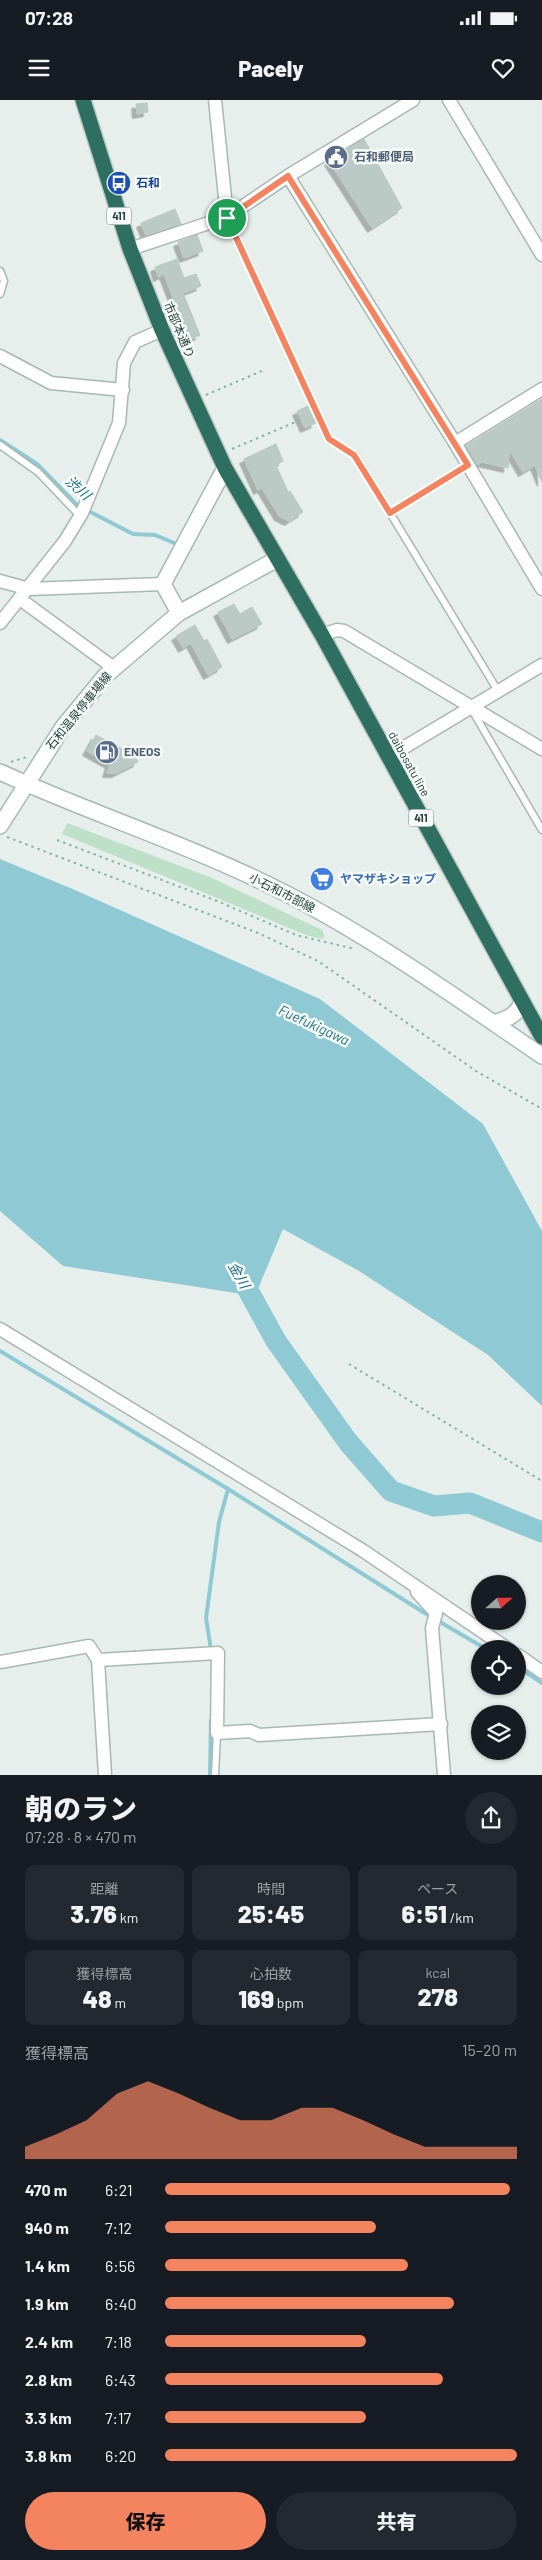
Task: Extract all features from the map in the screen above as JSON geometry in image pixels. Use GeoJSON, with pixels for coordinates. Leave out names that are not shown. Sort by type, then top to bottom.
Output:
{"type":"FeatureCollection","features":[{"type":"Feature","properties":{"kind":"highway","name":"市部本通り"},"geometry":{"type":"LineString","coordinates":[[83,100],[130,249],[162,330],[225,468],[277,560]]}},
{"type":"Feature","properties":{"kind":"highway","name":"daibosatu line"},"geometry":{"type":"LineString","coordinates":[[277,560],[322,635],[542,1037]]}},
{"type":"Feature","properties":{"kind":"main road"},"geometry":{"type":"LineString","coordinates":[[179,613],[163,584],[225,468]]}},
{"type":"Feature","properties":{"kind":"main road","name":"石和温泉停車場線"},"geometry":{"type":"LineString","coordinates":[[2,822],[63,727],[114,668],[179,613],[277,560]]}},
{"type":"Feature","properties":{"kind":"main road","name":"小石和市部線"},"geometry":{"type":"LineString","coordinates":[[0,772],[272,886],[362,934],[542,1056]]}},
{"type":"Feature","properties":{"kind":"main road"},"geometry":{"type":"LineString","coordinates":[[494,1023],[512,1016],[520,1008],[522,1001]]}},
{"type":"Feature","properties":{"kind":"street"},"geometry":{"type":"LineString","coordinates":[[215,100],[227,218]]}},
{"type":"Feature","properties":{"kind":"street"},"geometry":{"type":"LineString","coordinates":[[130,249],[227,218],[288,176],[413,100]]}},
{"type":"Feature","properties":{"kind":"street"},"geometry":{"type":"LineString","coordinates":[[449,100],[542,255]]}},
{"type":"Feature","properties":{"kind":"street"},"geometry":{"type":"LineString","coordinates":[[288,176],[455,443],[542,589]]}},
{"type":"Feature","properties":{"kind":"street"},"geometry":{"type":"LineString","coordinates":[[0,622],[29,589],[66,540],[83,510],[119,423],[124,362],[135,342],[162,330]]}},
{"type":"Feature","properties":{"kind":"street"},"geometry":{"type":"LineString","coordinates":[[0,356],[51,383],[123,390]]}},
{"type":"Feature","properties":{"kind":"street"},"geometry":{"type":"LineString","coordinates":[[455,443],[542,389]]}},
{"type":"Feature","properties":{"kind":"street"},"geometry":{"type":"LineString","coordinates":[[0,581],[29,589],[163,584]]}},
{"type":"Feature","properties":{"kind":"street"},"geometry":{"type":"LineString","coordinates":[[20,599],[114,668]]}},
{"type":"Feature","properties":{"kind":"street"},"geometry":{"type":"LineString","coordinates":[[322,635],[337,630],[344,631],[470,708],[542,749]]}},
{"type":"Feature","properties":{"kind":"street"},"geometry":{"type":"LineString","coordinates":[[388,757],[542,665]]}},
{"type":"Feature","properties":{"kind":"street"},"geometry":{"type":"LineString","coordinates":[[0,1329],[406,1579],[495,1640]]}},
{"type":"Feature","properties":{"kind":"street"},"geometry":{"type":"LineString","coordinates":[[406,1579],[436,1613],[432,1628],[444,1775]]}},
{"type":"Feature","properties":{"kind":"street"},"geometry":{"type":"LineString","coordinates":[[0,1662],[89,1646],[98,1660],[105,1775]]}},
{"type":"Feature","properties":{"kind":"street"},"geometry":{"type":"LineString","coordinates":[[98,1660],[218,1653],[217,1733],[250,1731],[258,1735],[441,1724]]}},
{"type":"Feature","properties":{"kind":"street"},"geometry":{"type":"LineString","coordinates":[[526,1661],[542,1672]]}},
{"type":"Feature","properties":{"kind":"lane"},"geometry":{"type":"LineString","coordinates":[[227,218],[329,439],[354,455],[498,691]]}},
{"type":"Feature","properties":{"kind":"lane"},"geometry":{"type":"LineString","coordinates":[[0,271],[4,281],[0,294]]}},
{"type":"Feature","properties":{"kind":"lane"},"geometry":{"type":"LineString","coordinates":[[0,445],[38,472],[83,510]]}},
{"type":"Feature","properties":{"kind":"lane"},"geometry":{"type":"LineString","coordinates":[[390,513],[468,465]]}},
{"type":"Feature","properties":{"kind":"lane"},"geometry":{"type":"LineString","coordinates":[[470,708],[542,830]]}},
{"type":"Feature","properties":{"kind":"lane"},"geometry":{"type":"LineString","coordinates":[[215,1775],[217,1733]]}},
{"type":"Feature","properties":{"kind":"path"},"geometry":{"type":"LineString","coordinates":[[206,395],[264,370]]}},
{"type":"Feature","properties":{"kind":"path"},"geometry":{"type":"LineString","coordinates":[[232,449],[300,420]]}},
{"type":"Feature","properties":{"kind":"path"},"geometry":{"type":"LineString","coordinates":[[0,834],[258,933],[318,961],[476,1072],[542,1109]]}},
{"type":"Feature","properties":{"kind":"path"},"geometry":{"type":"LineString","coordinates":[[57,840],[217,901],[296,934],[363,950]]}},
{"type":"Feature","properties":{"kind":"path"},"geometry":{"type":"LineString","coordinates":[[349,1364],[542,1482]]}},
{"type":"Feature","properties":{"kind":"green space"},"geometry":{"type":"Polygon","coordinates":[[[67,823],[212,878],[322,930],[325,937],[321,939],[306,935],[62,834],[67,823]]]}},
{"type":"Feature","properties":{"kind":"water","name":"Fuefukigawa"},"geometry":{"type":"Polygon","coordinates":[[[0,859],[75,890],[320,999],[483,1124],[542,1231],[542,1406],[488,1355],[359,1271],[283,1229],[255,1296],[63,1266],[0,1211],[0,859]]]}},
{"type":"Feature","properties":{"kind":"building"},"geometry":{"type":"Polygon","coordinates":[[[147,103],[148,112],[137,114],[136,104],[147,103]]]}},
{"type":"Feature","properties":{"kind":"building"},"geometry":{"type":"Polygon","coordinates":[[[364,139],[402,208],[372,228],[329,161],[364,139]]]}},
{"type":"Feature","properties":{"kind":"building"},"geometry":{"type":"Polygon","coordinates":[[[175,209],[181,224],[146,235],[141,223],[175,209]]]}},
{"type":"Feature","properties":{"kind":"building"},"geometry":{"type":"Polygon","coordinates":[[[197,235],[203,251],[184,258],[178,242],[197,235]]]}},
{"type":"Feature","properties":{"kind":"building"},"geometry":{"type":"Polygon","coordinates":[[[177,259],[184,278],[196,274],[201,286],[183,293],[200,335],[185,342],[177,322],[180,320],[177,314],[179,313],[164,274],[158,277],[155,267],[177,259]]]}},
{"type":"Feature","properties":{"kind":"building"},"geometry":{"type":"Polygon","coordinates":[[[542,399],[542,482],[535,465],[523,472],[509,449],[508,468],[482,462],[478,465],[466,446],[542,399]]]}},
{"type":"Feature","properties":{"kind":"building"},"geometry":{"type":"Polygon","coordinates":[[[308,406],[316,423],[305,428],[297,411],[308,406]]]}},
{"type":"Feature","properties":{"kind":"building"},"geometry":{"type":"Polygon","coordinates":[[[276,444],[283,461],[276,465],[288,492],[290,491],[303,512],[289,521],[279,516],[262,488],[258,490],[244,459],[276,444]]]}},
{"type":"Feature","properties":{"kind":"building"},"geometry":{"type":"Polygon","coordinates":[[[234,604],[240,614],[252,607],[262,624],[232,639],[218,612],[234,604]]]}},
{"type":"Feature","properties":{"kind":"building"},"geometry":{"type":"Polygon","coordinates":[[[195,625],[204,641],[207,639],[222,667],[208,675],[191,643],[183,648],[176,636],[195,625]]]}},
{"type":"Feature","properties":{"kind":"building"},"geometry":{"type":"Polygon","coordinates":[[[96,735],[122,749],[129,745],[138,762],[116,773],[107,773],[110,764],[87,751],[96,735]]]}},
{"type":"Feature","properties":{"kind":"waterway","name":"渋川"},"geometry":{"type":"LineString","coordinates":[[0,440],[37,464],[77,505],[133,534],[155,535],[179,545]]}},
{"type":"Feature","properties":{"kind":"waterway","name":"金川"},"geometry":{"type":"LineString","coordinates":[[237,1270],[276,1341],[348,1442],[391,1491],[434,1506],[470,1503],[542,1532]]}},
{"type":"Feature","properties":{"kind":"waterway"},"geometry":{"type":"LineString","coordinates":[[0,1351],[228,1489],[471,1640]]}},
{"type":"Feature","properties":{"kind":"waterway"},"geometry":{"type":"LineString","coordinates":[[211,1650],[206,1618],[219,1522],[228,1489]]}},
{"type":"Feature","properties":{"kind":"waterway"},"geometry":{"type":"LineString","coordinates":[[526,1672],[542,1683]]}},
{"type":"Feature","properties":{"kind":"waterway"},"geometry":{"type":"LineString","coordinates":[[210,1775],[211,1720]]}},
{"type":"Feature","properties":{"kind":"place","name":"石和郵便局"},"geometry":{"type":"Point","coordinates":[336,157]}},
{"type":"Feature","properties":{"kind":"place","name":"石和"},"geometry":{"type":"Point","coordinates":[119,183]}},
{"type":"Feature","properties":{"kind":"place","name":"ENEOS"},"geometry":{"type":"Point","coordinates":[107,752]}},
{"type":"Feature","properties":{"kind":"place","name":"ヤマザキショップ"},"geometry":{"type":"Point","coordinates":[322,879]}},
{"type":"Feature","properties":{"kind":"route"},"geometry":{"type":"LineString","coordinates":[[288,176],[468,465],[390,513],[354,455],[329,439],[227,218],[288,176]]}}]}
